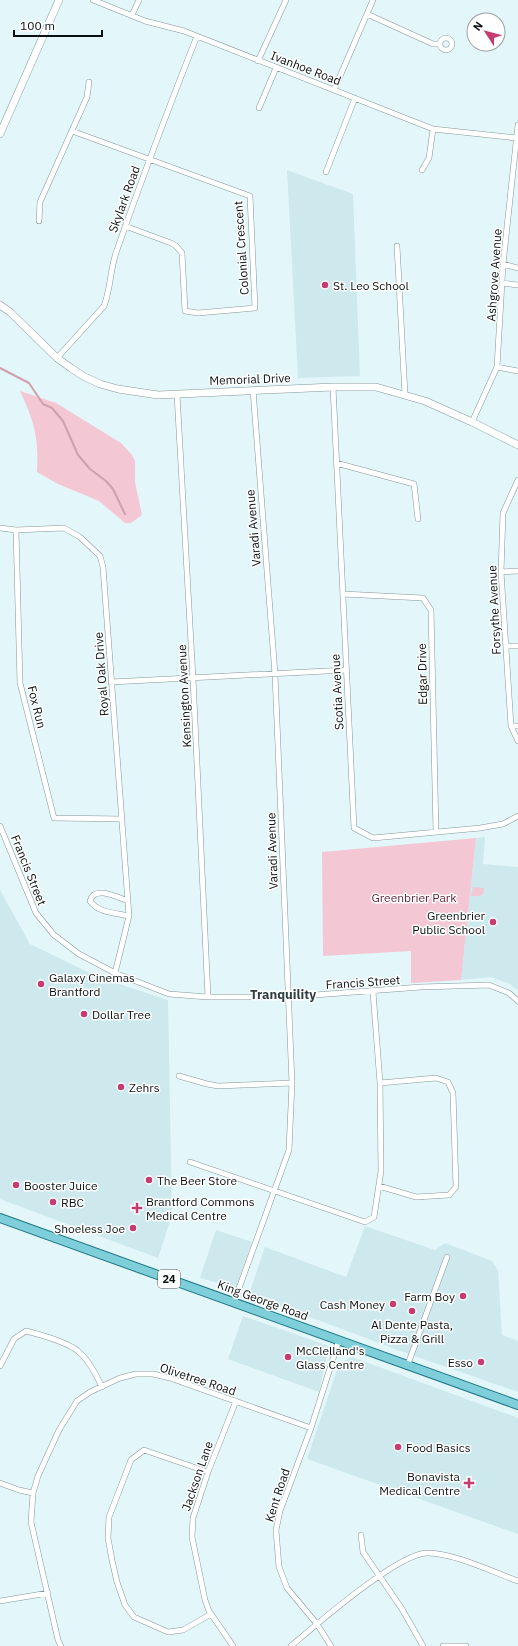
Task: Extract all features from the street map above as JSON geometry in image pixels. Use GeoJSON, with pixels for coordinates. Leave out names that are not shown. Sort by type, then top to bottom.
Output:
{"type":"FeatureCollection","features":[{"type":"Feature","properties":{"kind":"main road"},"geometry":{"type":"LineString","coordinates":[[0,134],[59,0]]}},
{"type":"Feature","properties":{"kind":"main road","name":"Memorial Drive"},"geometry":{"type":"LineString","coordinates":[[0,305],[10,312],[57,358],[83,376],[100,384],[135,392],[158,395],[333,387],[376,387],[425,401],[518,445]]}},
{"type":"Feature","properties":{"kind":"main road","name":"King George Road"},"geometry":{"type":"LineString","coordinates":[[0,1218],[408,1364],[518,1405]]}},
{"type":"Feature","properties":{"kind":"street","name":"Ivanhoe Road"},"geometry":{"type":"LineString","coordinates":[[93,0],[157,25],[180,30],[197,36],[433,129],[516,138]]}},
{"type":"Feature","properties":{"kind":"street"},"geometry":{"type":"LineString","coordinates":[[132,15],[139,0]]}},
{"type":"Feature","properties":{"kind":"street"},"geometry":{"type":"LineString","coordinates":[[258,61],[286,0]]}},
{"type":"Feature","properties":{"kind":"street"},"geometry":{"type":"LineString","coordinates":[[334,90],[374,0]]}},
{"type":"Feature","properties":{"kind":"street"},"geometry":{"type":"LineString","coordinates":[[367,14],[433,44],[439,44]]}},
{"type":"Feature","properties":{"kind":"street","name":"Skylark Road"},"geometry":{"type":"LineString","coordinates":[[57,358],[104,306],[108,297],[115,254],[197,36]]}},
{"type":"Feature","properties":{"kind":"street"},"geometry":{"type":"LineString","coordinates":[[259,108],[276,68]]}},
{"type":"Feature","properties":{"kind":"street"},"geometry":{"type":"LineString","coordinates":[[39,221],[40,202],[87,97],[89,82]]}},
{"type":"Feature","properties":{"kind":"street"},"geometry":{"type":"LineString","coordinates":[[326,172],[355,98]]}},
{"type":"Feature","properties":{"kind":"street","name":"Ashgrove Avenue"},"geometry":{"type":"LineString","coordinates":[[472,422],[497,367],[503,264],[518,126]]}},
{"type":"Feature","properties":{"kind":"street"},"geometry":{"type":"LineString","coordinates":[[422,170],[429,158],[433,129]]}},
{"type":"Feature","properties":{"kind":"street"},"geometry":{"type":"LineString","coordinates":[[72,131],[150,158]]}},
{"type":"Feature","properties":{"kind":"street","name":"Colonial Crescent"},"geometry":{"type":"LineString","coordinates":[[125,226],[171,243],[180,249],[182,253],[184,311],[198,313],[255,308],[250,196],[150,158]]}},
{"type":"Feature","properties":{"kind":"street"},"geometry":{"type":"LineString","coordinates":[[397,246],[405,395]]}},
{"type":"Feature","properties":{"kind":"street"},"geometry":{"type":"LineString","coordinates":[[503,264],[518,268]]}},
{"type":"Feature","properties":{"kind":"street"},"geometry":{"type":"LineString","coordinates":[[502,283],[518,285]]}},
{"type":"Feature","properties":{"kind":"street"},"geometry":{"type":"LineString","coordinates":[[497,367],[518,371]]}},
{"type":"Feature","properties":{"kind":"street","name":"Scotia Avenue"},"geometry":{"type":"LineString","coordinates":[[333,387],[354,828],[373,838],[480,828],[503,824],[518,816]]}},
{"type":"Feature","properties":{"kind":"street","name":"Varadi Avenue"},"geometry":{"type":"LineString","coordinates":[[234,1302],[289,1150],[292,1083],[275,674],[253,390]]}},
{"type":"Feature","properties":{"kind":"street","name":"Kensington Avenue"},"geometry":{"type":"LineString","coordinates":[[177,394],[193,678],[208,997]]}},
{"type":"Feature","properties":{"kind":"street"},"geometry":{"type":"LineString","coordinates":[[336,463],[414,484],[418,519]]}},
{"type":"Feature","properties":{"kind":"street","name":"Forsythe Avenue"},"geometry":{"type":"LineString","coordinates":[[518,480],[503,513],[501,572],[511,726],[518,741]]}},
{"type":"Feature","properties":{"kind":"street","name":"Royal Oak Drive"},"geometry":{"type":"LineString","coordinates":[[0,528],[16,530],[64,528],[80,537],[100,556],[103,567],[129,916],[115,973]]}},
{"type":"Feature","properties":{"kind":"street","name":"Fox Run"},"geometry":{"type":"LineString","coordinates":[[16,530],[20,683],[54,818],[122,819]]}},
{"type":"Feature","properties":{"kind":"street"},"geometry":{"type":"LineString","coordinates":[[501,572],[518,571]]}},
{"type":"Feature","properties":{"kind":"street","name":"Edgar Drive"},"geometry":{"type":"LineString","coordinates":[[342,594],[423,598],[431,610],[436,832]]}},
{"type":"Feature","properties":{"kind":"street"},"geometry":{"type":"LineString","coordinates":[[506,646],[518,646]]}},
{"type":"Feature","properties":{"kind":"street"},"geometry":{"type":"LineString","coordinates":[[111,682],[346,670]]}},
{"type":"Feature","properties":{"kind":"street"},"geometry":{"type":"LineString","coordinates":[[511,726],[518,726]]}},
{"type":"Feature","properties":{"kind":"street","name":"Francis Street"},"geometry":{"type":"LineString","coordinates":[[0,826],[36,913],[54,935],[79,954],[115,973],[169,994],[208,997],[288,997],[373,992],[422,987],[489,985],[510,993],[518,1001]]}},
{"type":"Feature","properties":{"kind":"street"},"geometry":{"type":"LineString","coordinates":[[128,901],[102,893],[95,893],[91,896],[90,901],[94,906],[102,910],[129,916]]}},
{"type":"Feature","properties":{"kind":"street"},"geometry":{"type":"LineString","coordinates":[[190,1162],[366,1222],[374,1217],[381,1171],[380,1083],[373,992]]}},
{"type":"Feature","properties":{"kind":"street"},"geometry":{"type":"LineString","coordinates":[[179,1076],[218,1086],[292,1083]]}},
{"type":"Feature","properties":{"kind":"street"},"geometry":{"type":"LineString","coordinates":[[379,1186],[416,1197],[449,1195],[456,1187],[457,1173],[453,1093],[448,1082],[436,1078],[380,1083]]}},
{"type":"Feature","properties":{"kind":"street"},"geometry":{"type":"LineString","coordinates":[[408,1364],[447,1257]]}},
{"type":"Feature","properties":{"kind":"street"},"geometry":{"type":"LineString","coordinates":[[0,1366],[14,1339],[26,1331],[54,1340],[78,1351],[90,1364],[102,1387]]}},
{"type":"Feature","properties":{"kind":"street","name":"Kent Road"},"geometry":{"type":"LineString","coordinates":[[331,1646],[317,1624],[287,1588],[279,1567],[276,1530],[280,1511],[311,1428],[339,1340]]}},
{"type":"Feature","properties":{"kind":"street","name":"Olivetree Road"},"geometry":{"type":"LineString","coordinates":[[61,1646],[58,1640],[31,1522],[33,1493],[38,1476],[59,1430],[77,1402],[90,1392],[120,1378],[136,1374],[153,1374],[170,1378],[311,1428]]}},
{"type":"Feature","properties":{"kind":"street","name":"Jackson Lane"},"geometry":{"type":"LineString","coordinates":[[234,1646],[211,1614],[205,1600],[192,1538],[193,1518],[208,1472],[236,1402]]}},
{"type":"Feature","properties":{"kind":"street"},"geometry":{"type":"LineString","coordinates":[[208,1472],[144,1450],[131,1460],[109,1517],[108,1538],[117,1582],[125,1605],[134,1617],[168,1632],[183,1630],[211,1614]]}},
{"type":"Feature","properties":{"kind":"street"},"geometry":{"type":"LineString","coordinates":[[0,1483],[33,1493]]}},
{"type":"Feature","properties":{"kind":"street"},"geometry":{"type":"LineString","coordinates":[[361,1534],[363,1552],[402,1609],[423,1646]]}},
{"type":"Feature","properties":{"kind":"street"},"geometry":{"type":"LineString","coordinates":[[291,1646],[380,1575],[405,1559],[426,1552],[444,1554],[518,1581]]}},
{"type":"Feature","properties":{"kind":"street"},"geometry":{"type":"LineString","coordinates":[[0,1602],[48,1593]]}},
{"type":"Feature","properties":{"kind":"street"},"geometry":{"type":"LineString","coordinates":[[443,1646],[466,1646]]}},
{"type":"Feature","properties":{"kind":"shaded area","name":"St. Leo School"},"geometry":{"type":"Polygon","coordinates":[[[287,170],[353,194],[360,376],[298,378],[287,170]]]}},
{"type":"Feature","properties":{"kind":"shaded area","name":"Greenbrier Public School"},"geometry":{"type":"Polygon","coordinates":[[[485,837],[483,864],[518,867],[517,990],[510,984],[491,977],[461,980],[476,838],[485,837]]]}},
{"type":"Feature","properties":{"kind":"shaded area"},"geometry":{"type":"Polygon","coordinates":[[[0,890],[30,944],[98,977],[168,1000],[172,1215],[158,1258],[0,1199],[0,890]]]}},
{"type":"Feature","properties":{"kind":"shaded area"},"geometry":{"type":"Polygon","coordinates":[[[365,1226],[435,1250],[445,1243],[492,1261],[498,1270],[502,1335],[518,1341],[518,1392],[403,1352],[249,1294],[265,1247],[346,1277],[365,1226]]]}},
{"type":"Feature","properties":{"kind":"shaded area"},"geometry":{"type":"Polygon","coordinates":[[[216,1230],[252,1242],[236,1288],[200,1278],[216,1230]]]}},
{"type":"Feature","properties":{"kind":"shaded area"},"geometry":{"type":"Polygon","coordinates":[[[243,1316],[329,1346],[319,1392],[228,1359],[243,1316]]]}},
{"type":"Feature","properties":{"kind":"shaded area"},"geometry":{"type":"Polygon","coordinates":[[[352,1357],[518,1418],[518,1534],[307,1459],[339,1364],[352,1357]]]}},
{"type":"Feature","properties":{"kind":"green space"},"geometry":{"type":"Polygon","coordinates":[[[20,391],[56,403],[121,443],[132,455],[135,461],[135,482],[142,515],[131,523],[125,523],[99,501],[58,484],[37,472],[36,439],[29,412],[20,391]]]}},
{"type":"Feature","properties":{"kind":"green space","name":"Greenbrier Park"},"geometry":{"type":"Polygon","coordinates":[[[476,838],[461,980],[411,983],[411,951],[323,956],[322,852],[476,838]]]}},
{"type":"Feature","properties":{"kind":"green space"},"geometry":{"type":"Polygon","coordinates":[[[473,887],[484,888],[483,894],[480,896],[471,896],[473,887]]]}},
{"type":"Feature","properties":{"kind":"waterway"},"geometry":{"type":"LineString","coordinates":[[0,368],[29,383],[43,404],[52,408],[63,421],[78,455],[90,469],[106,481],[113,489],[125,514]]}},
{"type":"Feature","properties":{"kind":"place","name":"St. Leo School"},"geometry":{"type":"Point","coordinates":[325,285]}},
{"type":"Feature","properties":{"kind":"place","name":"Greenbrier Public School"},"geometry":{"type":"Point","coordinates":[493,922]}},
{"type":"Feature","properties":{"kind":"place","name":"Galaxy Cinemas Brantford"},"geometry":{"type":"Point","coordinates":[41,984]}},
{"type":"Feature","properties":{"kind":"place","name":"Dollar Tree"},"geometry":{"type":"Point","coordinates":[84,1014]}},
{"type":"Feature","properties":{"kind":"place","name":"Zehrs"},"geometry":{"type":"Point","coordinates":[121,1087]}},
{"type":"Feature","properties":{"kind":"place","name":"The Beer Store"},"geometry":{"type":"Point","coordinates":[149,1180]}},
{"type":"Feature","properties":{"kind":"place","name":"Booster Juice"},"geometry":{"type":"Point","coordinates":[16,1185]}},
{"type":"Feature","properties":{"kind":"place","name":"RBC"},"geometry":{"type":"Point","coordinates":[53,1202]}},
{"type":"Feature","properties":{"kind":"place","name":"Brantford Commons Medical Centre"},"geometry":{"type":"Point","coordinates":[137,1208]}},
{"type":"Feature","properties":{"kind":"place","name":"Shoeless Joe"},"geometry":{"type":"Point","coordinates":[133,1228]}},
{"type":"Feature","properties":{"kind":"place","name":"Farm Boy"},"geometry":{"type":"Point","coordinates":[463,1296]}},
{"type":"Feature","properties":{"kind":"place","name":"Cash Money"},"geometry":{"type":"Point","coordinates":[393,1304]}},
{"type":"Feature","properties":{"kind":"place","name":"Al Dente Pasta, Pizza & Grill"},"geometry":{"type":"Point","coordinates":[412,1311]}},
{"type":"Feature","properties":{"kind":"place","name":"McClelland's Glass Centre"},"geometry":{"type":"Point","coordinates":[288,1357]}},
{"type":"Feature","properties":{"kind":"place","name":"Esso"},"geometry":{"type":"Point","coordinates":[481,1362]}},
{"type":"Feature","properties":{"kind":"place","name":"Food Basics"},"geometry":{"type":"Point","coordinates":[398,1447]}},
{"type":"Feature","properties":{"kind":"place","name":"Bonavista Medical Centre"},"geometry":{"type":"Point","coordinates":[469,1483]}},
{"type":"Feature","properties":{"kind":"district","name":"Tranquility"},"geometry":{"type":"Point","coordinates":[283,994]}}]}
